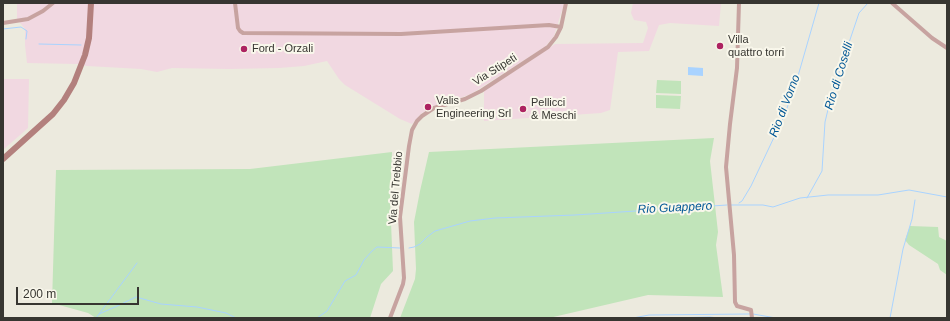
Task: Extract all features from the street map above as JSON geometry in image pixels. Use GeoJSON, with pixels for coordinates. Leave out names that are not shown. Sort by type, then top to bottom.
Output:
{"type":"FeatureCollection","features":[{"type":"Feature","properties":{"kind":"main road"},"geometry":{"type":"LineString","coordinates":[[3,159],[53,114],[71,89],[85,55],[89,38],[91,3]]}},
{"type":"Feature","properties":{"kind":"street"},"geometry":{"type":"LineString","coordinates":[[3,23],[28,19],[43,11],[53,3]]}},
{"type":"Feature","properties":{"kind":"street"},"geometry":{"type":"LineString","coordinates":[[235,3],[238,28],[243,33],[401,34],[549,25],[560,27]]}},
{"type":"Feature","properties":{"kind":"street","name":"Via Stipeti"},"geometry":{"type":"LineString","coordinates":[[412,130],[417,121],[429,111],[434,108],[465,99],[481,91],[548,47],[556,37],[566,3]]}},
{"type":"Feature","properties":{"kind":"street"},"geometry":{"type":"LineString","coordinates":[[739,3],[739,46],[736,87],[730,124],[726,167],[734,255],[735,302],[737,306],[749,309],[752,315]]}},
{"type":"Feature","properties":{"kind":"street"},"geometry":{"type":"LineString","coordinates":[[892,3],[932,38],[947,48]]}},
{"type":"Feature","properties":{"kind":"street","name":"Via del Trebbio"},"geometry":{"type":"LineString","coordinates":[[390,318],[404,278],[400,217],[412,130]]}},
{"type":"Feature","properties":{"kind":"shaded area"},"geometry":{"type":"Polygon","coordinates":[[[17,3],[564,4],[554,36],[545,47],[471,94],[422,113],[412,124],[400,119],[345,85],[327,61],[304,66],[279,68],[172,68],[157,72],[141,69],[87,66],[77,64],[27,63],[25,29],[17,19],[17,3]]]}},
{"type":"Feature","properties":{"kind":"shaded area"},"geometry":{"type":"Polygon","coordinates":[[[633,3],[721,3],[719,26],[670,23],[659,25],[649,51],[618,52],[610,110],[601,113],[484,121],[484,91],[555,44],[643,43],[648,28],[646,22],[634,20],[631,13],[633,3]]]}},
{"type":"Feature","properties":{"kind":"shaded area"},"geometry":{"type":"Polygon","coordinates":[[[3,79],[29,79],[28,128],[3,150],[3,79]]]}},
{"type":"Feature","properties":{"kind":"green space"},"geometry":{"type":"Polygon","coordinates":[[[657,80],[681,81],[681,94],[656,93],[657,80]]]}},
{"type":"Feature","properties":{"kind":"green space"},"geometry":{"type":"Polygon","coordinates":[[[656,95],[681,96],[680,109],[656,108],[656,95]]]}},
{"type":"Feature","properties":{"kind":"green space"},"geometry":{"type":"Polygon","coordinates":[[[714,138],[710,161],[718,232],[716,245],[723,297],[648,295],[549,318],[400,318],[415,279],[414,222],[429,152],[714,138]]]}},
{"type":"Feature","properties":{"kind":"green space"},"geometry":{"type":"Polygon","coordinates":[[[392,152],[390,198],[393,271],[381,284],[370,318],[96,318],[88,313],[52,303],[56,170],[250,169],[392,152]]]}},
{"type":"Feature","properties":{"kind":"green space"},"geometry":{"type":"Polygon","coordinates":[[[910,226],[938,227],[939,237],[947,241],[947,275],[940,270],[938,264],[909,245],[905,240],[910,226]]]}},
{"type":"Feature","properties":{"kind":"water"},"geometry":{"type":"Polygon","coordinates":[[[688,67],[703,68],[703,76],[688,75],[688,67]]]}},
{"type":"Feature","properties":{"kind":"waterway","name":"Rio di Vorno"},"geometry":{"type":"LineString","coordinates":[[739,203],[742,201],[751,186],[785,114],[798,76],[819,3]]}},
{"type":"Feature","properties":{"kind":"waterway","name":"Rio di Coselli"},"geometry":{"type":"LineString","coordinates":[[807,198],[822,171],[825,122],[832,93],[859,13],[868,3]]}},
{"type":"Feature","properties":{"kind":"waterway"},"geometry":{"type":"LineString","coordinates":[[3,29],[21,27],[27,31],[26,39]]}},
{"type":"Feature","properties":{"kind":"waterway"},"geometry":{"type":"LineString","coordinates":[[39,44],[81,45]]}},
{"type":"Feature","properties":{"kind":"waterway","name":"Rio Guappero"},"geometry":{"type":"LineString","coordinates":[[731,205],[763,205],[773,207],[800,198],[828,195],[878,195],[909,190],[947,197]]}},
{"type":"Feature","properties":{"kind":"waterway"},"geometry":{"type":"LineString","coordinates":[[890,318],[903,249],[912,219],[915,200]]}},
{"type":"Feature","properties":{"kind":"waterway","name":"Rio Guappero"},"geometry":{"type":"LineString","coordinates":[[409,248],[420,244],[435,231],[470,221],[495,218],[575,215],[727,205]]}},
{"type":"Feature","properties":{"kind":"waterway","name":"Rio Guappero"},"geometry":{"type":"LineString","coordinates":[[317,318],[327,311],[345,281],[356,275],[364,260],[372,251],[377,247],[400,248]]}},
{"type":"Feature","properties":{"kind":"waterway"},"geometry":{"type":"LineString","coordinates":[[99,314],[137,263]]}},
{"type":"Feature","properties":{"kind":"waterway","name":"Rio Guappero"},"geometry":{"type":"LineString","coordinates":[[96,318],[99,314],[136,297],[161,304],[197,307],[226,313],[236,318]]}},
{"type":"Feature","properties":{"kind":"waterway"},"geometry":{"type":"LineString","coordinates":[[633,318],[649,315],[750,314]]}},
{"type":"Feature","properties":{"kind":"waterway"},"geometry":{"type":"LineString","coordinates":[[753,314],[776,318]]}},
{"type":"Feature","properties":{"kind":"waterway"},"geometry":{"type":"LineString","coordinates":[[666,318],[718,318]]}},
{"type":"Feature","properties":{"kind":"place","name":"Villa quattro torri"},"geometry":{"type":"Point","coordinates":[720,46]}},
{"type":"Feature","properties":{"kind":"place","name":"Ford - Orzali"},"geometry":{"type":"Point","coordinates":[244,49]}},
{"type":"Feature","properties":{"kind":"place","name":"Valis Engineering Srl"},"geometry":{"type":"Point","coordinates":[428,107]}},
{"type":"Feature","properties":{"kind":"place","name":"Pellicci & Meschi"},"geometry":{"type":"Point","coordinates":[523,109]}}]}
